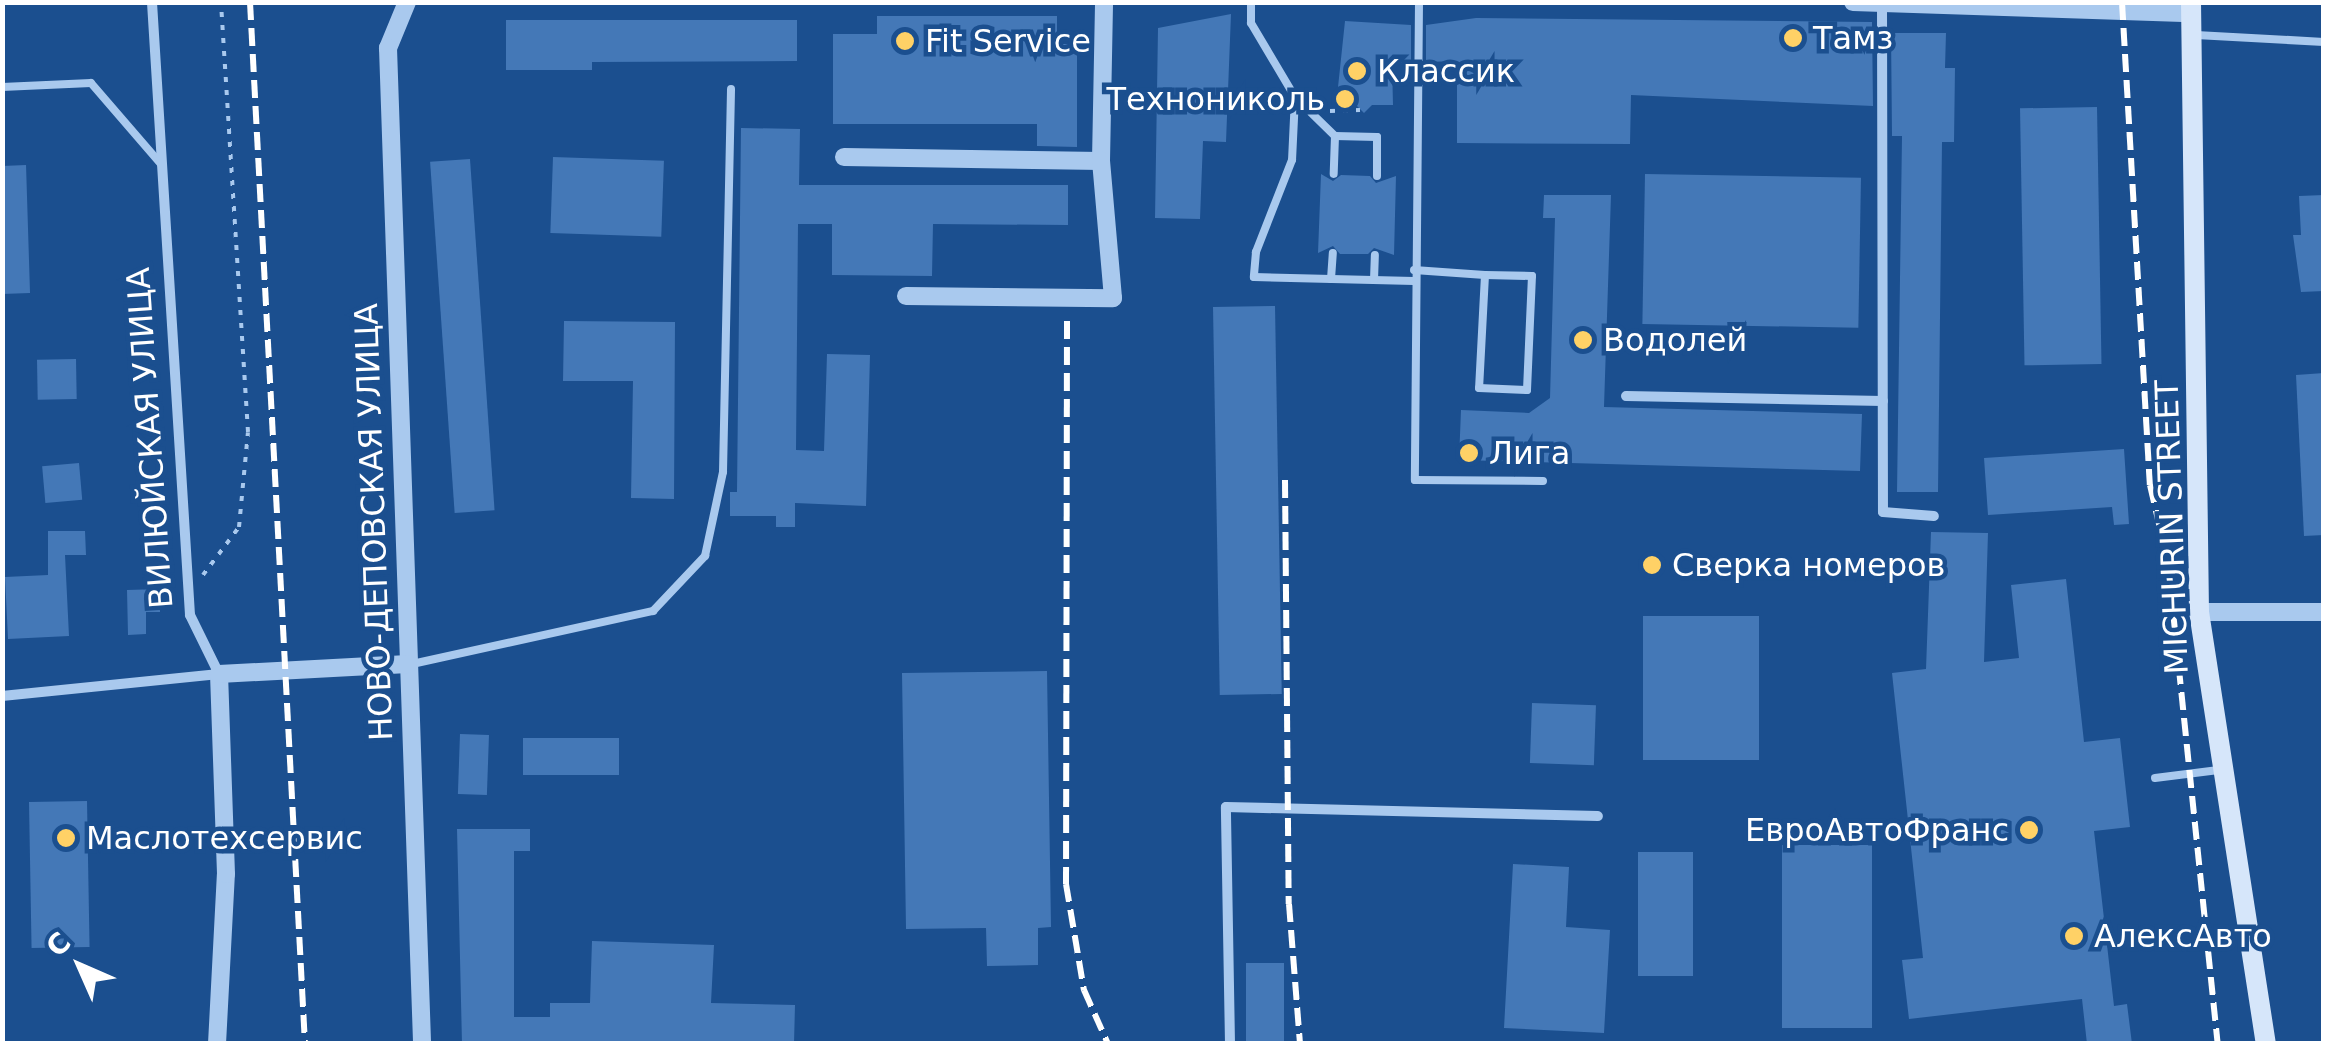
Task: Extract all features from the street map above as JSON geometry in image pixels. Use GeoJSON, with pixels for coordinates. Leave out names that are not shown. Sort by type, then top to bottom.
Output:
{"type":"FeatureCollection","features":[{"type":"Feature","properties":{"kind":"main road","name":"MICHURIN STREET"},"geometry":{"type":"LineString","coordinates":[[2191,17],[2199,612],[2219,770],[2266,1044]]}},
{"type":"Feature","properties":{"kind":"street","name":"ВИЛЮЙСКАЯ УЛИЦА"},"geometry":{"type":"LineString","coordinates":[[152,2],[190,616],[219,674],[226,874],[217,1044]]}},
{"type":"Feature","properties":{"kind":"street","name":"НОВО-ДЕПОВСКАЯ УЛИЦА"},"geometry":{"type":"LineString","coordinates":[[407,2],[388,48],[422,1044]]}},
{"type":"Feature","properties":{"kind":"street"},"geometry":{"type":"LineString","coordinates":[[906,296],[1113,298],[1101,161],[1104,2]]}},
{"type":"Feature","properties":{"kind":"street"},"geometry":{"type":"LineString","coordinates":[[1853,2],[1990,4],[2191,17]]}},
{"type":"Feature","properties":{"kind":"street"},"geometry":{"type":"LineString","coordinates":[[1882,3],[1883,512],[1934,516]]}},
{"type":"Feature","properties":{"kind":"street"},"geometry":{"type":"LineString","coordinates":[[844,158],[1101,161]]}},
{"type":"Feature","properties":{"kind":"street"},"geometry":{"type":"LineString","coordinates":[[1626,396],[1883,400]]}},
{"type":"Feature","properties":{"kind":"street"},"geometry":{"type":"LineString","coordinates":[[2199,612],[2324,612]]}},
{"type":"Feature","properties":{"kind":"street"},"geometry":{"type":"LineString","coordinates":[[2,696],[219,674],[408,664]]}},
{"type":"Feature","properties":{"kind":"street"},"geometry":{"type":"LineString","coordinates":[[1230,1044],[1226,807],[1598,816]]}},
{"type":"Feature","properties":{"kind":"lane"},"geometry":{"type":"LineString","coordinates":[[1251,2],[1251,23],[1294,97],[1335,136],[1377,137],[1376,176]]}},
{"type":"Feature","properties":{"kind":"lane"},"geometry":{"type":"LineString","coordinates":[[1419,2],[1415,480],[1543,481]]}},
{"type":"Feature","properties":{"kind":"lane"},"geometry":{"type":"LineString","coordinates":[[2191,17],[2324,42]]}},
{"type":"Feature","properties":{"kind":"lane"},"geometry":{"type":"LineString","coordinates":[[2,86],[91,83],[161,164]]}},
{"type":"Feature","properties":{"kind":"lane"},"geometry":{"type":"LineString","coordinates":[[408,664],[653,611],[704,556],[723,472],[730,89]]}},
{"type":"Feature","properties":{"kind":"lane"},"geometry":{"type":"LineString","coordinates":[[1294,97],[1292,160],[1256,252],[1254,277],[1414,281]]}},
{"type":"Feature","properties":{"kind":"lane"},"geometry":{"type":"LineString","coordinates":[[1334,174],[1335,136]]}},
{"type":"Feature","properties":{"kind":"lane"},"geometry":{"type":"LineString","coordinates":[[1331,279],[1333,253]]}},
{"type":"Feature","properties":{"kind":"lane"},"geometry":{"type":"LineString","coordinates":[[1374,280],[1375,254]]}},
{"type":"Feature","properties":{"kind":"lane"},"geometry":{"type":"LineString","coordinates":[[1414,270],[1532,276],[1527,390],[1479,388],[1485,275]]}},
{"type":"Feature","properties":{"kind":"lane"},"geometry":{"type":"LineString","coordinates":[[2155,778],[2219,770]]}},
{"type":"Feature","properties":{"kind":"path"},"geometry":{"type":"LineString","coordinates":[[188,594],[240,527],[248,432],[221,2]]}},
{"type":"Feature","properties":{"kind":"path"},"geometry":{"type":"LineString","coordinates":[[1318,119],[1360,110]]}},
{"type":"Feature","properties":{"kind":"building"},"geometry":{"type":"Polygon","coordinates":[[[1231,14],[1226,142],[1203,141],[1200,219],[1155,218],[1158,28],[1231,14]]]}},
{"type":"Feature","properties":{"kind":"building"},"geometry":{"type":"Polygon","coordinates":[[[877,16],[1057,16],[1057,44],[1077,44],[1077,147],[1037,146],[1037,124],[833,124],[833,34],[877,34],[877,16]]]}},
{"type":"Feature","properties":{"kind":"building"},"geometry":{"type":"Polygon","coordinates":[[[1476,18],[1872,22],[1873,106],[1631,95],[1630,144],[1457,143],[1457,61],[1426,62],[1426,25],[1476,18]]]}},
{"type":"Feature","properties":{"kind":"building"},"geometry":{"type":"Polygon","coordinates":[[[506,20],[797,20],[797,61],[592,62],[592,70],[506,70],[506,20]]]}},
{"type":"Feature","properties":{"kind":"building"},"geometry":{"type":"Polygon","coordinates":[[[1345,21],[1411,25],[1411,63],[1392,63],[1393,105],[1372,105],[1364,113],[1356,105],[1336,106],[1345,21]]]}},
{"type":"Feature","properties":{"kind":"building"},"geometry":{"type":"Polygon","coordinates":[[[1891,33],[1946,33],[1945,68],[1955,68],[1954,142],[1942,142],[1938,492],[1897,492],[1902,136],[1892,136],[1891,33]]]}},
{"type":"Feature","properties":{"kind":"building"},"geometry":{"type":"Polygon","coordinates":[[[2097,107],[2101,364],[2024,365],[2020,108],[2097,107]]]}},
{"type":"Feature","properties":{"kind":"building"},"geometry":{"type":"Polygon","coordinates":[[[741,128],[800,129],[799,185],[1068,185],[1068,225],[933,224],[932,276],[832,275],[832,224],[798,224],[796,450],[824,451],[827,354],[870,355],[866,506],[795,503],[795,527],[776,527],[776,516],[730,516],[730,492],[737,492],[741,128]]]}},
{"type":"Feature","properties":{"kind":"building"},"geometry":{"type":"Polygon","coordinates":[[[553,157],[664,161],[661,237],[550,233],[553,157]]]}},
{"type":"Feature","properties":{"kind":"building"},"geometry":{"type":"Polygon","coordinates":[[[470,159],[495,510],[455,513],[430,162],[470,159]]]}},
{"type":"Feature","properties":{"kind":"building"},"geometry":{"type":"Polygon","coordinates":[[[26,165],[30,293],[2,294],[2,166],[26,165]]]}},
{"type":"Feature","properties":{"kind":"building"},"geometry":{"type":"Polygon","coordinates":[[[1321,174],[1333,181],[1341,175],[1370,176],[1376,183],[1396,176],[1394,255],[1374,248],[1368,254],[1340,254],[1333,246],[1318,253],[1321,174]]]}},
{"type":"Feature","properties":{"kind":"building"},"geometry":{"type":"Polygon","coordinates":[[[1645,174],[1861,178],[1858,328],[1642,324],[1645,174]]]}},
{"type":"Feature","properties":{"kind":"building"},"geometry":{"type":"Polygon","coordinates":[[[1544,195],[1611,195],[1604,407],[1862,414],[1860,471],[1459,460],[1461,410],[1529,413],[1550,398],[1555,218],[1543,218],[1544,195]]]}},
{"type":"Feature","properties":{"kind":"building"},"geometry":{"type":"Polygon","coordinates":[[[2324,195],[2324,291],[2301,292],[2293,235],[2301,235],[2299,196],[2324,195]]]}},
{"type":"Feature","properties":{"kind":"building"},"geometry":{"type":"Polygon","coordinates":[[[1275,306],[1282,694],[1220,695],[1213,307],[1275,306]]]}},
{"type":"Feature","properties":{"kind":"building"},"geometry":{"type":"Polygon","coordinates":[[[564,321],[675,322],[674,499],[631,498],[633,381],[563,381],[564,321]]]}},
{"type":"Feature","properties":{"kind":"building"},"geometry":{"type":"Polygon","coordinates":[[[76,359],[77,399],[38,400],[37,360],[76,359]]]}},
{"type":"Feature","properties":{"kind":"building"},"geometry":{"type":"Polygon","coordinates":[[[2324,373],[2324,535],[2304,536],[2296,375],[2324,373]]]}},
{"type":"Feature","properties":{"kind":"building"},"geometry":{"type":"Polygon","coordinates":[[[2124,449],[2129,524],[2114,525],[2112,507],[1988,515],[1984,458],[2124,449]]]}},
{"type":"Feature","properties":{"kind":"building"},"geometry":{"type":"Polygon","coordinates":[[[79,463],[82,500],[45,503],[42,466],[79,463]]]}},
{"type":"Feature","properties":{"kind":"building"},"geometry":{"type":"Polygon","coordinates":[[[48,531],[85,531],[86,555],[65,555],[69,636],[8,639],[5,577],[48,575],[48,531]]]}},
{"type":"Feature","properties":{"kind":"building"},"geometry":{"type":"Polygon","coordinates":[[[1931,532],[1988,533],[1984,662],[2019,658],[2011,585],[2066,579],[2084,742],[2120,738],[2130,827],[2094,831],[2114,1006],[2127,1004],[2132,1044],[2087,1044],[2082,999],[1909,1019],[1902,960],[1923,958],[1892,673],[1926,669],[1931,532]]]}},
{"type":"Feature","properties":{"kind":"building"},"geometry":{"type":"Polygon","coordinates":[[[159,589],[160,612],[146,612],[146,634],[128,635],[127,590],[159,589]]]}},
{"type":"Feature","properties":{"kind":"building"},"geometry":{"type":"Polygon","coordinates":[[[1643,616],[1759,616],[1759,760],[1643,760],[1643,616]]]}},
{"type":"Feature","properties":{"kind":"building"},"geometry":{"type":"Polygon","coordinates":[[[1047,671],[1051,927],[1038,928],[1038,965],[987,966],[986,928],[906,929],[902,673],[1047,671]]]}},
{"type":"Feature","properties":{"kind":"building"},"geometry":{"type":"Polygon","coordinates":[[[1532,703],[1596,705],[1594,765],[1530,763],[1532,703]]]}},
{"type":"Feature","properties":{"kind":"building"},"geometry":{"type":"Polygon","coordinates":[[[460,734],[489,735],[487,795],[458,794],[460,734]]]}},
{"type":"Feature","properties":{"kind":"building"},"geometry":{"type":"Polygon","coordinates":[[[523,738],[619,738],[619,775],[523,775],[523,738]]]}},
{"type":"Feature","properties":{"kind":"building"},"geometry":{"type":"Polygon","coordinates":[[[87,801],[90,947],[32,948],[29,802],[87,801]]]}},
{"type":"Feature","properties":{"kind":"building"},"geometry":{"type":"Polygon","coordinates":[[[457,829],[530,829],[530,851],[514,851],[514,1017],[550,1017],[550,1003],[590,1003],[592,941],[714,945],[711,1003],[795,1005],[794,1044],[462,1044],[457,829]]]}},
{"type":"Feature","properties":{"kind":"building"},"geometry":{"type":"Polygon","coordinates":[[[1782,845],[1872,845],[1872,1028],[1782,1028],[1782,845]]]}},
{"type":"Feature","properties":{"kind":"building"},"geometry":{"type":"Polygon","coordinates":[[[1638,852],[1693,852],[1693,976],[1638,976],[1638,852]]]}},
{"type":"Feature","properties":{"kind":"building"},"geometry":{"type":"Polygon","coordinates":[[[1513,864],[1569,867],[1566,927],[1610,930],[1604,1033],[1504,1028],[1513,864]]]}},
{"type":"Feature","properties":{"kind":"building"},"geometry":{"type":"Polygon","coordinates":[[[1246,963],[1284,963],[1284,1044],[1246,1044],[1246,963]]]}},
{"type":"Feature","properties":{"kind":"railway"},"geometry":{"type":"LineString","coordinates":[[250,2],[305,1044]]}},
{"type":"Feature","properties":{"kind":"railway"},"geometry":{"type":"LineString","coordinates":[[2122,2],[2150,485],[2168,563],[2218,1044]]}},
{"type":"Feature","properties":{"kind":"railway"},"geometry":{"type":"LineString","coordinates":[[1067,321],[1066,884],[1084,990],[1108,1044]]}},
{"type":"Feature","properties":{"kind":"railway"},"geometry":{"type":"LineString","coordinates":[[1285,480],[1289,904],[1300,1044]]}},
{"type":"Feature","properties":{"kind":"place","name":"Тамз"},"geometry":{"type":"Point","coordinates":[1793,38]}},
{"type":"Feature","properties":{"kind":"place","name":"Fit Service"},"geometry":{"type":"Point","coordinates":[905,41]}},
{"type":"Feature","properties":{"kind":"place","name":"Классик"},"geometry":{"type":"Point","coordinates":[1357,71]}},
{"type":"Feature","properties":{"kind":"place","name":"Технониколь"},"geometry":{"type":"Point","coordinates":[1345,99]}},
{"type":"Feature","properties":{"kind":"place","name":"Водолей"},"geometry":{"type":"Point","coordinates":[1583,340]}},
{"type":"Feature","properties":{"kind":"place","name":"Лига"},"geometry":{"type":"Point","coordinates":[1469,453]}},
{"type":"Feature","properties":{"kind":"place","name":"Сверка номеров"},"geometry":{"type":"Point","coordinates":[1652,565]}},
{"type":"Feature","properties":{"kind":"place","name":"ЕвроАвтоФранс"},"geometry":{"type":"Point","coordinates":[2029,830]}},
{"type":"Feature","properties":{"kind":"place","name":"Маслотехсервис"},"geometry":{"type":"Point","coordinates":[66,838]}},
{"type":"Feature","properties":{"kind":"place","name":"АлексАвто"},"geometry":{"type":"Point","coordinates":[2074,936]}}]}
